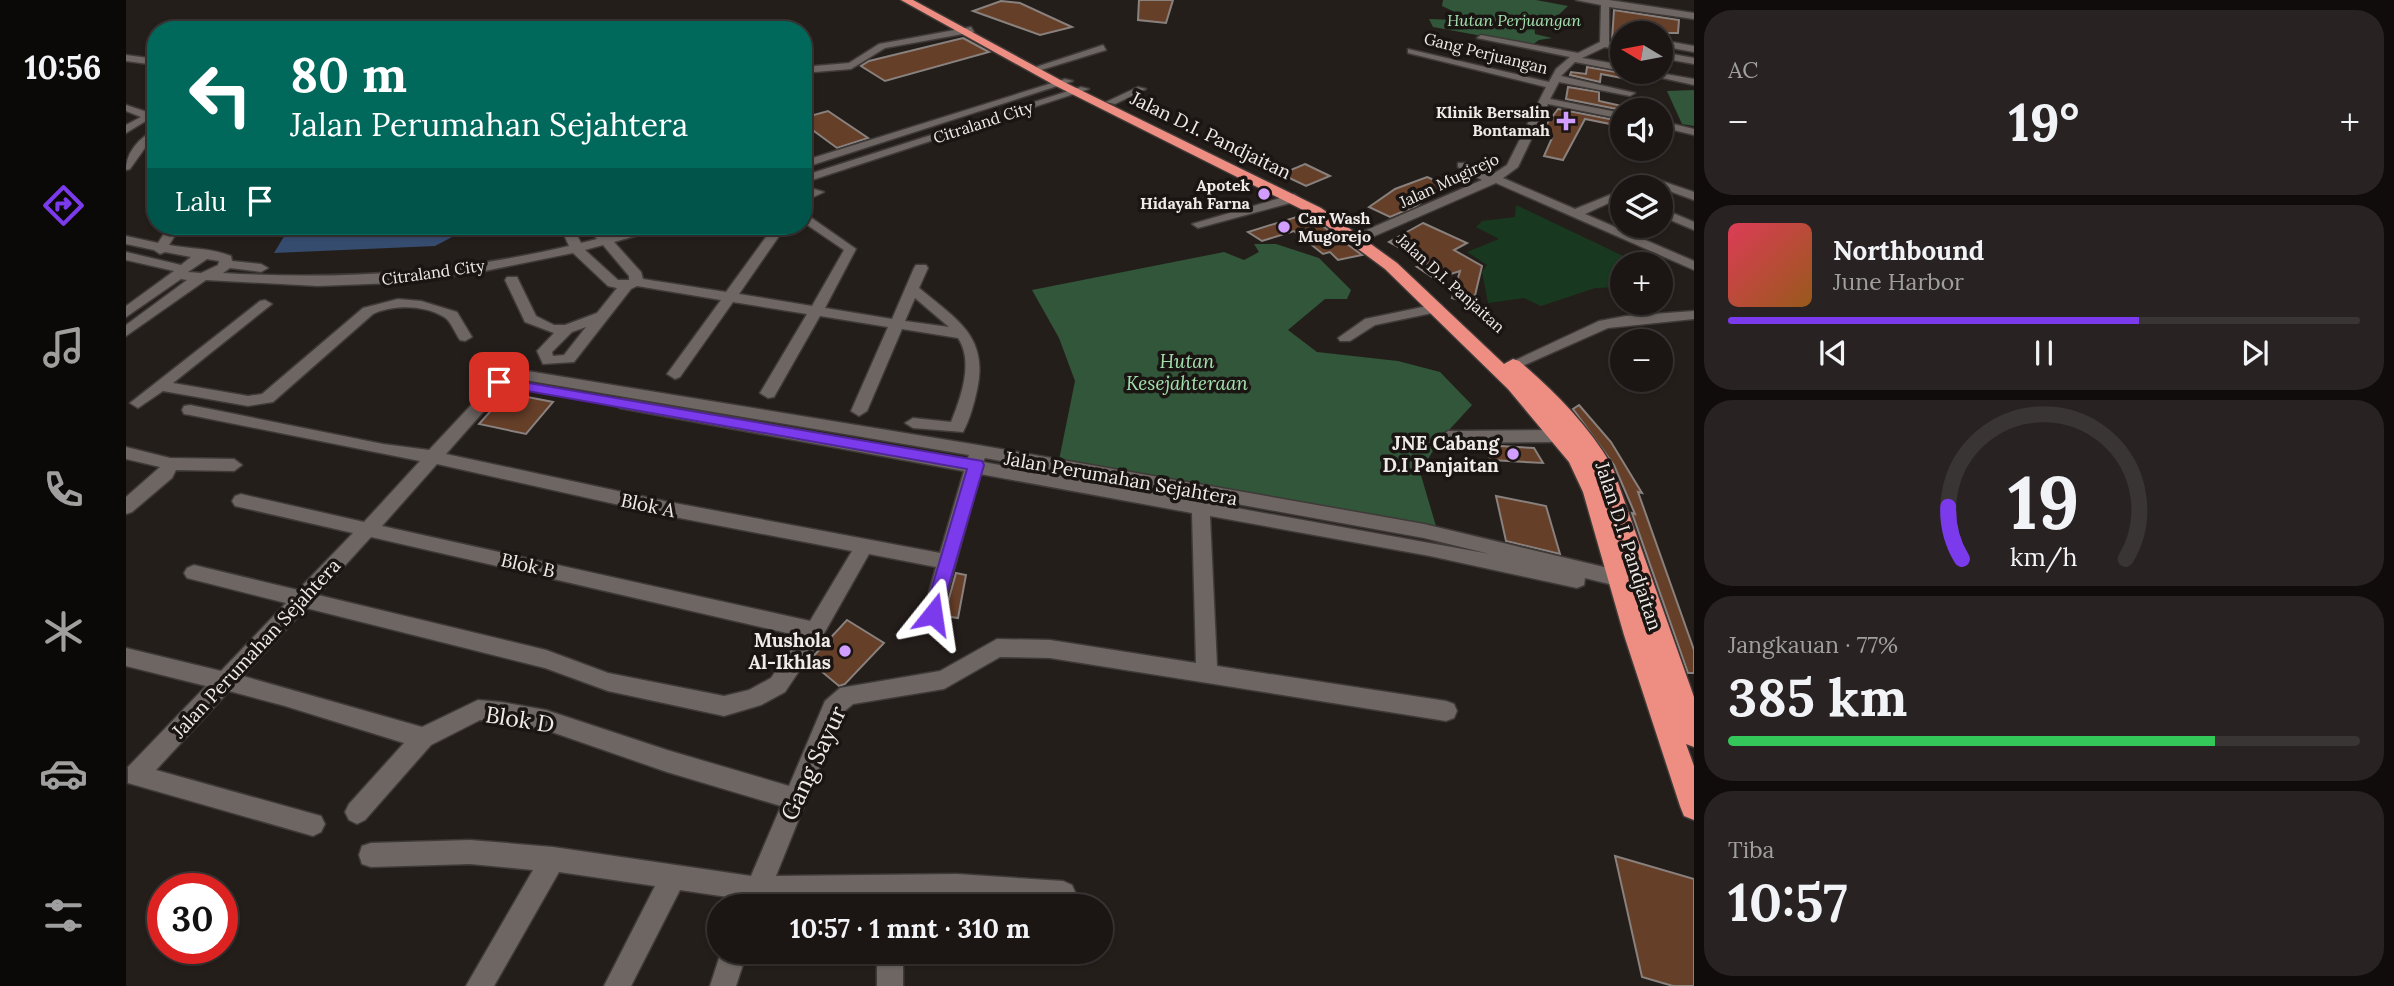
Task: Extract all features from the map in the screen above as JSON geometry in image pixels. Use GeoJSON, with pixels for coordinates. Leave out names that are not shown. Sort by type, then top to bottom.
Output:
{"type":"FeatureCollection","features":[{"type":"Feature","properties":{"kind":"highway"},"geometry":{"type":"LineString","coordinates":[[906,0],[1071,87]]}},
{"type":"Feature","properties":{"kind":"highway","name":"Jalan D.I. Panjaitan"},"geometry":{"type":"LineString","coordinates":[[915,0],[968,32],[1041,66],[1071,87],[1111,102],[1296,189],[1361,237],[1404,264],[1534,383],[1594,452],[1602,466],[1632,587],[1694,735]]}},
{"type":"Feature","properties":{"kind":"highway","name":"Jalan D.I. Pandjaitan"},"geometry":{"type":"LineString","coordinates":[[1071,87],[1294,198],[1361,237],[1507,377],[1561,436],[1578,459],[1632,587],[1694,806]]}},
{"type":"Feature","properties":{"kind":"street"},"geometry":{"type":"LineString","coordinates":[[1580,0],[1608,9],[1694,16]]}},
{"type":"Feature","properties":{"kind":"street"},"geometry":{"type":"LineString","coordinates":[[1647,0],[1694,7]]}},
{"type":"Feature","properties":{"kind":"street"},"geometry":{"type":"LineString","coordinates":[[1604,39],[1608,9]]}},
{"type":"Feature","properties":{"kind":"street"},"geometry":{"type":"LineString","coordinates":[[812,69],[850,66],[882,47],[968,32]]}},
{"type":"Feature","properties":{"kind":"street"},"geometry":{"type":"LineString","coordinates":[[1481,38],[1610,65]]}},
{"type":"Feature","properties":{"kind":"street"},"geometry":{"type":"LineString","coordinates":[[1604,39],[1610,38]]}},
{"type":"Feature","properties":{"kind":"street"},"geometry":{"type":"LineString","coordinates":[[1604,39],[1610,42]]}},
{"type":"Feature","properties":{"kind":"street","name":"Jalan Mugirejo"},"geometry":{"type":"LineString","coordinates":[[1361,237],[1494,180],[1515,164],[1554,82],[1576,58],[1604,39]]}},
{"type":"Feature","properties":{"kind":"street"},"geometry":{"type":"LineString","coordinates":[[1673,45],[1694,48]]}},
{"type":"Feature","properties":{"kind":"street"},"geometry":{"type":"LineString","coordinates":[[1041,66],[1103,48]]}},
{"type":"Feature","properties":{"kind":"street","name":"Gang Perjuangan"},"geometry":{"type":"LineString","coordinates":[[1411,51],[1554,82],[1630,93]]}},
{"type":"Feature","properties":{"kind":"street"},"geometry":{"type":"LineString","coordinates":[[1673,57],[1694,61]]}},
{"type":"Feature","properties":{"kind":"street"},"geometry":{"type":"LineString","coordinates":[[126,58],[147,61]]}},
{"type":"Feature","properties":{"kind":"street"},"geometry":{"type":"LineString","coordinates":[[1673,78],[1694,82]]}},
{"type":"Feature","properties":{"kind":"street","name":"Citraland City"},"geometry":{"type":"LineString","coordinates":[[812,162],[931,124],[1071,87]]}},
{"type":"Feature","properties":{"kind":"street","name":"Citraland City"},"geometry":{"type":"LineString","coordinates":[[812,177],[946,134],[1071,87]]}},
{"type":"Feature","properties":{"kind":"street"},"geometry":{"type":"LineString","coordinates":[[1111,102],[1141,89]]}},
{"type":"Feature","properties":{"kind":"street"},"geometry":{"type":"LineString","coordinates":[[1547,100],[1610,113]]}},
{"type":"Feature","properties":{"kind":"street"},"geometry":{"type":"LineString","coordinates":[[126,108],[147,115]]}},
{"type":"Feature","properties":{"kind":"street"},"geometry":{"type":"LineString","coordinates":[[126,130],[147,117]]}},
{"type":"Feature","properties":{"kind":"street"},"geometry":{"type":"LineString","coordinates":[[931,124],[946,134]]}},
{"type":"Feature","properties":{"kind":"street"},"geometry":{"type":"LineString","coordinates":[[1673,127],[1694,132]]}},
{"type":"Feature","properties":{"kind":"street"},"geometry":{"type":"LineString","coordinates":[[126,167],[147,140]]}},
{"type":"Feature","properties":{"kind":"street"},"geometry":{"type":"LineString","coordinates":[[1462,165],[1694,266]]}},
{"type":"Feature","properties":{"kind":"street"},"geometry":{"type":"LineString","coordinates":[[1673,188],[1694,196]]}},
{"type":"Feature","properties":{"kind":"street"},"geometry":{"type":"LineString","coordinates":[[812,194],[818,192]]}},
{"type":"Feature","properties":{"kind":"street"},"geometry":{"type":"LineString","coordinates":[[1198,224],[1294,198]]}},
{"type":"Feature","properties":{"kind":"street"},"geometry":{"type":"LineString","coordinates":[[1576,213],[1610,199]]}},
{"type":"Feature","properties":{"kind":"street"},"geometry":{"type":"LineString","coordinates":[[1673,217],[1694,226]]}},
{"type":"Feature","properties":{"kind":"street"},"geometry":{"type":"LineString","coordinates":[[768,393],[850,251],[812,223]]}},
{"type":"Feature","properties":{"kind":"street"},"geometry":{"type":"LineString","coordinates":[[160,250],[169,235]]}},
{"type":"Feature","properties":{"kind":"street"},"geometry":{"type":"LineString","coordinates":[[570,235],[574,244],[613,283],[732,297],[962,334]]}},
{"type":"Feature","properties":{"kind":"street","name":"Citraland City"},"geometry":{"type":"LineString","coordinates":[[126,254],[181,271],[187,277],[379,280],[452,272],[574,244],[594,235]]}},
{"type":"Feature","properties":{"kind":"street"},"geometry":{"type":"LineString","coordinates":[[601,235],[636,275],[569,359],[548,361],[544,352],[567,330],[602,316]]}},
{"type":"Feature","properties":{"kind":"street"},"geometry":{"type":"LineString","coordinates":[[675,374],[774,235]]}},
{"type":"Feature","properties":{"kind":"street","name":"Citraland City"},"geometry":{"type":"LineString","coordinates":[[126,240],[160,250],[204,257],[224,257],[226,264],[328,272],[370,272],[574,244]]}},
{"type":"Feature","properties":{"kind":"street"},"geometry":{"type":"LineString","coordinates":[[126,254],[141,245]]}},
{"type":"Feature","properties":{"kind":"street"},"geometry":{"type":"LineString","coordinates":[[126,313],[204,257]]}},
{"type":"Feature","properties":{"kind":"street"},"geometry":{"type":"LineString","coordinates":[[126,332],[203,276],[226,264]]}},
{"type":"Feature","properties":{"kind":"street"},"geometry":{"type":"LineString","coordinates":[[859,411],[922,268]]}},
{"type":"Feature","properties":{"kind":"street"},"geometry":{"type":"LineString","coordinates":[[512,280],[530,318],[538,325],[567,330]]}},
{"type":"Feature","properties":{"kind":"street"},"geometry":{"type":"LineString","coordinates":[[913,290],[962,334],[971,348],[972,368],[958,427],[913,423]]}},
{"type":"Feature","properties":{"kind":"street"},"geometry":{"type":"LineString","coordinates":[[139,303],[160,307]]}},
{"type":"Feature","properties":{"kind":"street","name":"Citraland City"},"geometry":{"type":"LineString","coordinates":[[160,386],[248,401],[267,398],[368,311],[386,303],[452,315],[465,337]]}},
{"type":"Feature","properties":{"kind":"street"},"geometry":{"type":"LineString","coordinates":[[130,405],[160,386],[265,304]]}},
{"type":"Feature","properties":{"kind":"street"},"geometry":{"type":"LineString","coordinates":[[1345,338],[1370,322],[1437,308]]}},
{"type":"Feature","properties":{"kind":"street"},"geometry":{"type":"LineString","coordinates":[[1513,365],[1604,324],[1694,315]]}},
{"type":"Feature","properties":{"kind":"street","name":"Jalan Perumahan Sejahtera"},"geometry":{"type":"LineString","coordinates":[[131,774],[226,681],[434,457],[499,382],[977,458],[1632,587]]}},
{"type":"Feature","properties":{"kind":"street","name":"Blok A"},"geometry":{"type":"LineString","coordinates":[[190,410],[383,450],[434,457],[664,508],[947,561]]}},
{"type":"Feature","properties":{"kind":"street"},"geometry":{"type":"LineString","coordinates":[[1448,437],[1561,436]]}},
{"type":"Feature","properties":{"kind":"street"},"geometry":{"type":"LineString","coordinates":[[126,453],[160,459],[170,464],[234,465]]}},
{"type":"Feature","properties":{"kind":"street"},"geometry":{"type":"LineString","coordinates":[[933,614],[977,458]]}},
{"type":"Feature","properties":{"kind":"street"},"geometry":{"type":"LineString","coordinates":[[126,508],[166,474],[170,464]]}},
{"type":"Feature","properties":{"kind":"street"},"geometry":{"type":"LineString","coordinates":[[1200,500],[1207,674],[1447,711]]}},
{"type":"Feature","properties":{"kind":"street","name":"Blok B"},"geometry":{"type":"LineString","coordinates":[[241,501],[815,631]]}},
{"type":"Feature","properties":{"kind":"street"},"geometry":{"type":"LineString","coordinates":[[194,573],[546,659],[608,682],[724,706],[753,698],[778,685],[815,631],[864,546]]}},
{"type":"Feature","properties":{"kind":"street","name":"Gang Sayur"},"geometry":{"type":"LineString","coordinates":[[756,894],[833,708],[840,699],[848,695],[944,680],[997,648],[1050,649],[1207,674]]}},
{"type":"Feature","properties":{"kind":"street"},"geometry":{"type":"LineString","coordinates":[[126,656],[226,681],[423,738],[356,812]]}},
{"type":"Feature","properties":{"kind":"street","name":"Blok D"},"geometry":{"type":"LineString","coordinates":[[423,738],[478,710],[501,712],[546,720],[667,761],[795,799]]}},
{"type":"Feature","properties":{"kind":"street","name":"Jalan Perumahan Sejahtera"},"geometry":{"type":"LineString","coordinates":[[131,774],[313,824]]}},
{"type":"Feature","properties":{"kind":"street"},"geometry":{"type":"LineString","coordinates":[[371,855],[470,852],[552,859],[674,876],[739,894]]}},
{"type":"Feature","properties":{"kind":"street"},"geometry":{"type":"LineString","coordinates":[[479,986],[552,859]]}},
{"type":"Feature","properties":{"kind":"street"},"geometry":{"type":"LineString","coordinates":[[617,986],[674,876]]}},
{"type":"Feature","properties":{"kind":"street"},"geometry":{"type":"LineString","coordinates":[[913,894],[957,886],[1063,894]]}},
{"type":"Feature","properties":{"kind":"street"},"geometry":{"type":"LineString","coordinates":[[723,986],[730,964]]}},
{"type":"Feature","properties":{"kind":"street"},"geometry":{"type":"LineString","coordinates":[[890,964],[890,986]]}},
{"type":"Feature","properties":{"kind":"green space","name":"Hutan Perjuangan"},"geometry":{"type":"Polygon","coordinates":[[[1443,0],[1536,0],[1568,6],[1553,20],[1534,21],[1535,34],[1552,38],[1539,40],[1532,45],[1433,27],[1429,19],[1456,20],[1459,14],[1442,6],[1443,0]]]}},
{"type":"Feature","properties":{"kind":"green space"},"geometry":{"type":"Polygon","coordinates":[[[1694,90],[1694,126],[1682,124],[1673,98],[1670,98],[1667,91],[1694,90]]]}},
{"type":"Feature","properties":{"kind":"green space"},"geometry":{"type":"Polygon","coordinates":[[[1516,205],[1615,252],[1610,252],[1610,287],[1595,288],[1541,306],[1524,298],[1488,303],[1482,272],[1487,265],[1467,252],[1499,239],[1476,227],[1482,221],[1515,217],[1516,205]]]}},
{"type":"Feature","properties":{"kind":"green space","name":"Hutan Kesejahteraan"},"geometry":{"type":"Polygon","coordinates":[[[1254,244],[1276,244],[1319,258],[1351,290],[1347,299],[1325,299],[1288,330],[1317,352],[1398,361],[1440,372],[1472,405],[1439,441],[1420,472],[1436,526],[1059,460],[1075,381],[1059,338],[1032,290],[1224,252],[1244,260],[1259,252],[1254,244]]]}},
{"type":"Feature","properties":{"kind":"water"},"geometry":{"type":"Polygon","coordinates":[[[285,235],[456,235],[435,246],[274,253],[285,235]]]}},
{"type":"Feature","properties":{"kind":"building"},"geometry":{"type":"Polygon","coordinates":[[[1139,0],[1173,0],[1166,23],[1138,20],[1139,0]]]}},
{"type":"Feature","properties":{"kind":"building"},"geometry":{"type":"Polygon","coordinates":[[[1001,1],[1020,3],[1072,27],[1040,35],[973,11],[1001,1]]]}},
{"type":"Feature","properties":{"kind":"building"},"geometry":{"type":"Polygon","coordinates":[[[1614,10],[1679,20],[1678,33],[1673,33],[1673,21],[1613,21],[1614,10]]]}},
{"type":"Feature","properties":{"kind":"building"},"geometry":{"type":"Polygon","coordinates":[[[963,38],[989,52],[885,81],[861,66],[869,61],[963,38]]]}},
{"type":"Feature","properties":{"kind":"building"},"geometry":{"type":"Polygon","coordinates":[[[1587,67],[1610,71],[1610,76],[1601,74],[1600,82],[1570,75],[1571,72],[1586,74],[1587,67]]]}},
{"type":"Feature","properties":{"kind":"building"},"geometry":{"type":"Polygon","coordinates":[[[1568,87],[1599,92],[1599,101],[1610,103],[1610,108],[1566,99],[1568,87]]]}},
{"type":"Feature","properties":{"kind":"building"},"geometry":{"type":"Polygon","coordinates":[[[1558,109],[1610,119],[1610,124],[1585,119],[1563,160],[1544,156],[1552,138],[1546,137],[1546,125],[1558,109]]]}},
{"type":"Feature","properties":{"kind":"building"},"geometry":{"type":"Polygon","coordinates":[[[828,111],[868,138],[837,148],[812,130],[812,115],[828,111]]]}},
{"type":"Feature","properties":{"kind":"building"},"geometry":{"type":"Polygon","coordinates":[[[1305,164],[1330,176],[1306,186],[1281,174],[1305,164]]]}},
{"type":"Feature","properties":{"kind":"building"},"geometry":{"type":"Polygon","coordinates":[[[1427,177],[1446,185],[1416,206],[1390,217],[1369,207],[1395,189],[1427,177]]]}},
{"type":"Feature","properties":{"kind":"building"},"geometry":{"type":"Polygon","coordinates":[[[1306,214],[1362,255],[1338,260],[1330,252],[1323,254],[1294,231],[1262,241],[1248,232],[1306,214]]]}},
{"type":"Feature","properties":{"kind":"building"},"geometry":{"type":"Polygon","coordinates":[[[1423,223],[1467,243],[1454,250],[1482,266],[1473,304],[1452,298],[1460,271],[1435,279],[1417,267],[1429,264],[1389,242],[1423,223]]]}},
{"type":"Feature","properties":{"kind":"building"},"geometry":{"type":"Polygon","coordinates":[[[507,393],[553,402],[526,434],[479,424],[507,393]]]}},
{"type":"Feature","properties":{"kind":"building"},"geometry":{"type":"Polygon","coordinates":[[[1579,405],[1611,442],[1642,493],[1638,492],[1694,650],[1694,673],[1688,673],[1632,513],[1635,514],[1614,465],[1573,409],[1579,405]]]}},
{"type":"Feature","properties":{"kind":"building","name":"JNE Cabang D.I Panjaitan"},"geometry":{"type":"Polygon","coordinates":[[[1483,445],[1534,448],[1543,463],[1491,460],[1483,445]]]}},
{"type":"Feature","properties":{"kind":"building"},"geometry":{"type":"Polygon","coordinates":[[[1496,496],[1546,506],[1560,554],[1506,541],[1496,496]]]}},
{"type":"Feature","properties":{"kind":"building"},"geometry":{"type":"Polygon","coordinates":[[[956,573],[966,575],[958,618],[944,616],[956,573]]]}},
{"type":"Feature","properties":{"kind":"building","name":"Mushola Al-Ikhlas"},"geometry":{"type":"Polygon","coordinates":[[[847,620],[884,643],[845,684],[839,686],[809,661],[847,620]]]}},
{"type":"Feature","properties":{"kind":"building"},"geometry":{"type":"Polygon","coordinates":[[[1615,856],[1694,879],[1694,986],[1673,986],[1642,977],[1615,856]]]}},
{"type":"Feature","properties":{"kind":"place","name":"Klinik Bersalin Bontamah"},"geometry":{"type":"Point","coordinates":[1566,121]}},
{"type":"Feature","properties":{"kind":"place","name":"Apotek Hidayah Farna"},"geometry":{"type":"Point","coordinates":[1264,194]}},
{"type":"Feature","properties":{"kind":"place","name":"Car Wash Mugorejo"},"geometry":{"type":"Point","coordinates":[1284,227]}},
{"type":"Feature","properties":{"kind":"place","name":"JNE Cabang D.I Panjaitan"},"geometry":{"type":"Point","coordinates":[1513,454]}},
{"type":"Feature","properties":{"kind":"place","name":"Mushola Al-Ikhlas"},"geometry":{"type":"Point","coordinates":[845,651]}},
{"type":"Feature","properties":{"kind":"route"},"geometry":{"type":"LineString","coordinates":[[499,382],[976,465],[933,614]]}}]}
